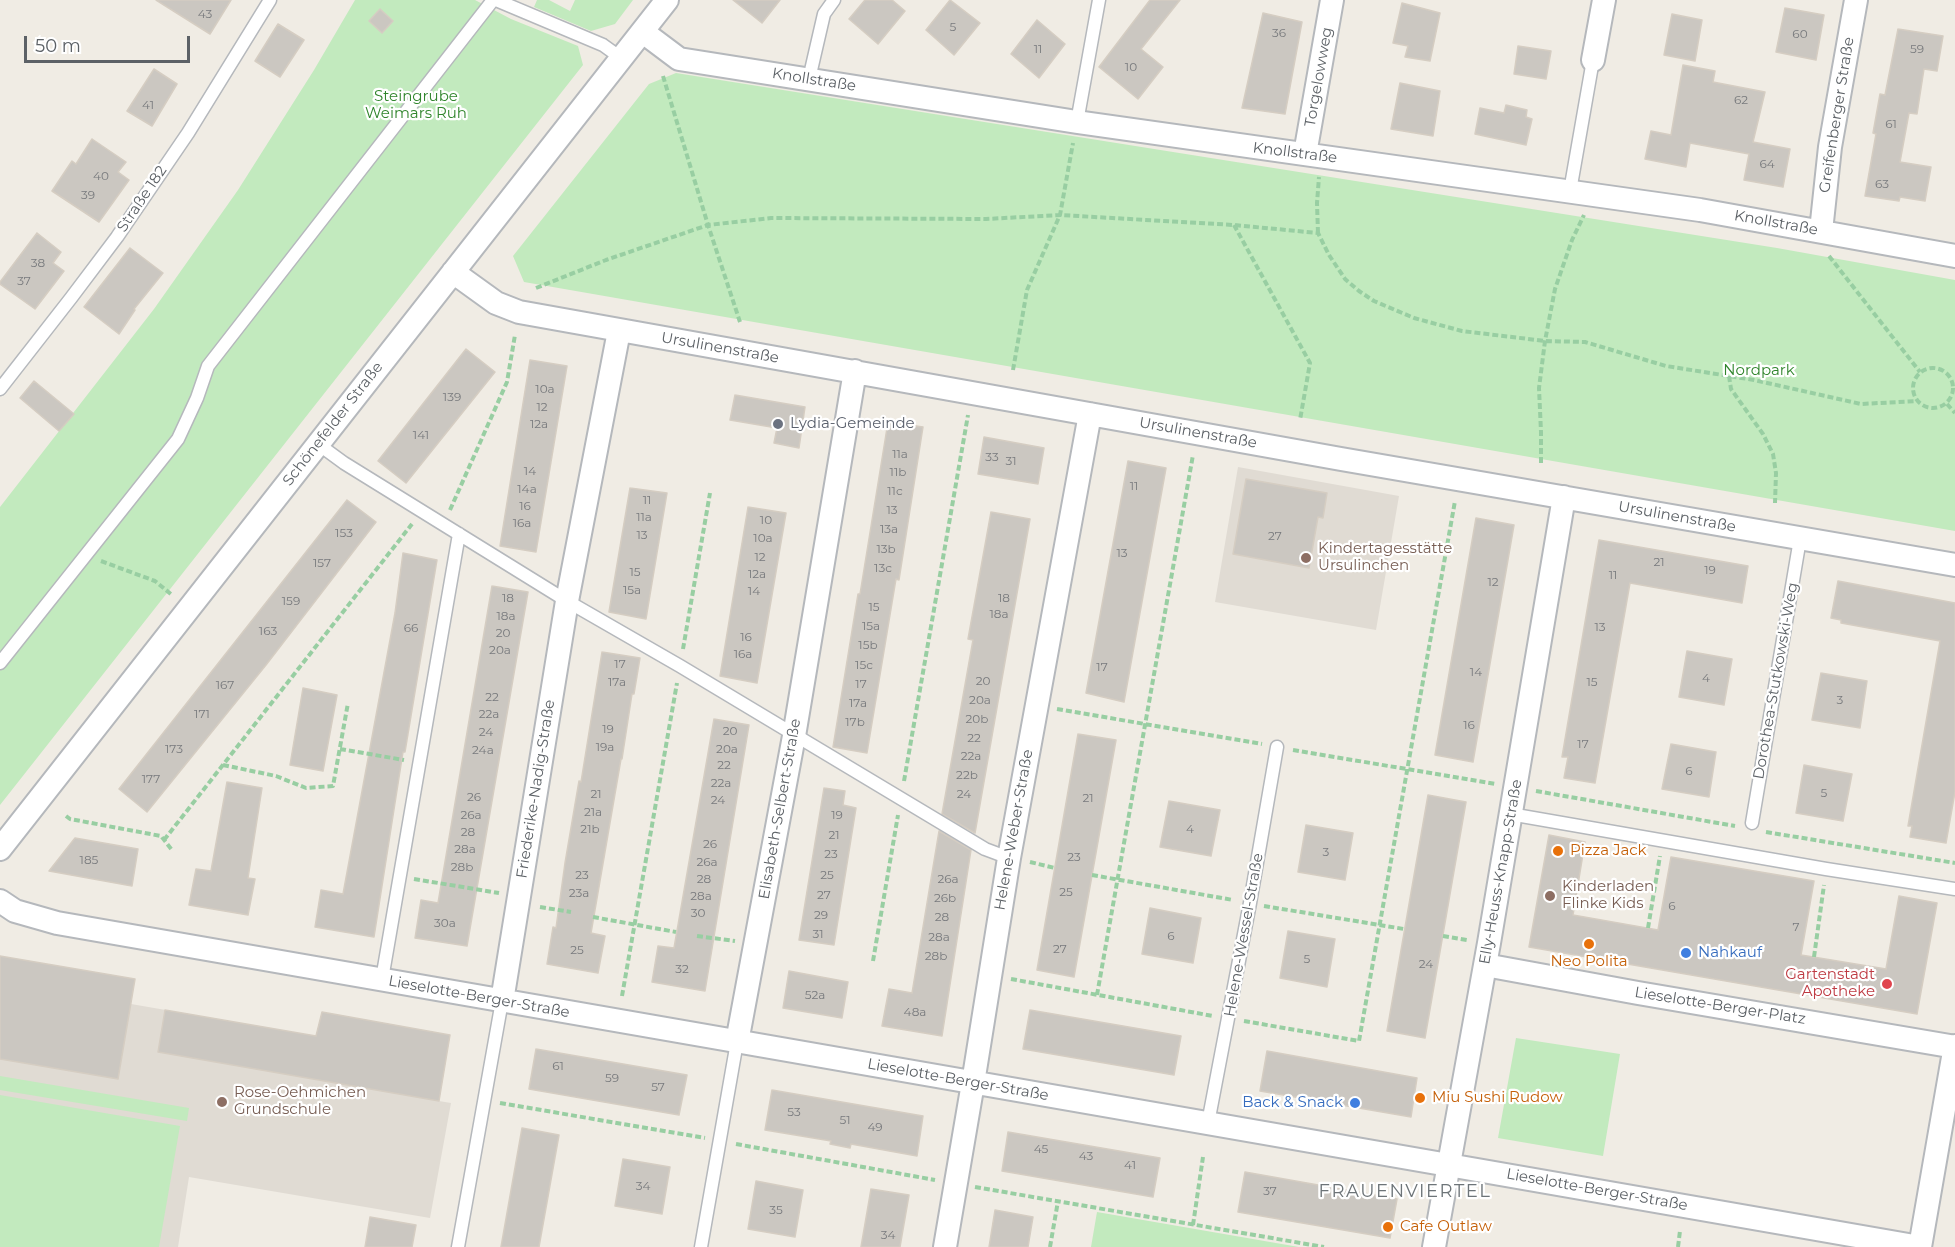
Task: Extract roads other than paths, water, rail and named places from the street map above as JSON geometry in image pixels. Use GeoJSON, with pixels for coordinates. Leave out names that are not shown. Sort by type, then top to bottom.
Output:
{"type":"FeatureCollection","features":[{"type":"Feature","properties":{"kind":"street","name":"Schönefelder Straße"},"geometry":{"type":"LineString","coordinates":[[0,849],[667,0]]}},
{"type":"Feature","properties":{"kind":"street","name":"Torgelowweg"},"geometry":{"type":"LineString","coordinates":[[1313,155],[1332,0]]}},
{"type":"Feature","properties":{"kind":"street"},"geometry":{"type":"LineString","coordinates":[[1593,60],[1604,0]]}},
{"type":"Feature","properties":{"kind":"street","name":"Greifenberger Straße"},"geometry":{"type":"LineString","coordinates":[[1824,232],[1830,147],[1856,0]]}},
{"type":"Feature","properties":{"kind":"street","name":"Knollstraße"},"geometry":{"type":"LineString","coordinates":[[643,32],[679,59],[1077,122],[1700,210],[1955,256]]}},
{"type":"Feature","properties":{"kind":"street","name":"Ursulinenstraße"},"geometry":{"type":"LineString","coordinates":[[453,272],[496,303],[510,309],[619,331],[1955,565]]}},
{"type":"Feature","properties":{"kind":"street","name":"Friederike-Nadig-Straße"},"geometry":{"type":"LineString","coordinates":[[502,1001],[567,601],[619,331]]}},
{"type":"Feature","properties":{"kind":"street","name":"Elisabeth-Selbert-Straße"},"geometry":{"type":"LineString","coordinates":[[737,1042],[794,736],[855,371]]}},
{"type":"Feature","properties":{"kind":"street","name":"Helene-Weber-Straße"},"geometry":{"type":"LineString","coordinates":[[945,1247],[974,1083],[1009,858],[1090,414]]}},
{"type":"Feature","properties":{"kind":"street","name":"Elly-Heuss-Knapp-Straße"},"geometry":{"type":"LineString","coordinates":[[1434,1247],[1485,965],[1564,497]]}},
{"type":"Feature","properties":{"kind":"street","name":"Lieselotte-Berger-Straße"},"geometry":{"type":"LineString","coordinates":[[0,901],[15,911],[57,923],[1920,1247]]}},
{"type":"Feature","properties":{"kind":"street","name":"Lieselotte-Berger-Platz"},"geometry":{"type":"LineString","coordinates":[[1485,965],[1955,1047]]}},
{"type":"Feature","properties":{"kind":"street"},"geometry":{"type":"LineString","coordinates":[[1920,1247],[1955,1047]]}},
{"type":"Feature","properties":{"kind":"lane","name":"Straße 182"},"geometry":{"type":"LineString","coordinates":[[0,389],[117,237],[188,133],[270,0]]}},
{"type":"Feature","properties":{"kind":"lane"},"geometry":{"type":"LineString","coordinates":[[0,663],[178,440],[197,398],[208,366],[495,0],[603,45],[621,58]]}},
{"type":"Feature","properties":{"kind":"lane"},"geometry":{"type":"LineString","coordinates":[[809,79],[824,14],[834,0]]}},
{"type":"Feature","properties":{"kind":"lane"},"geometry":{"type":"LineString","coordinates":[[1077,122],[1099,0]]}},
{"type":"Feature","properties":{"kind":"lane"},"geometry":{"type":"LineString","coordinates":[[1570,191],[1593,60]]}},
{"type":"Feature","properties":{"kind":"lane"},"geometry":{"type":"LineString","coordinates":[[318,444],[344,463],[567,601],[985,849],[1009,858]]}},
{"type":"Feature","properties":{"kind":"lane"},"geometry":{"type":"LineString","coordinates":[[382,980],[459,534]]}},
{"type":"Feature","properties":{"kind":"lane","name":"Dorothea-Stutkowski-Weg"},"geometry":{"type":"LineString","coordinates":[[1752,823],[1800,539]]}},
{"type":"Feature","properties":{"kind":"lane","name":"Helene-Wessel-Straße"},"geometry":{"type":"LineString","coordinates":[[1208,1124],[1277,747]]}},
{"type":"Feature","properties":{"kind":"lane"},"geometry":{"type":"LineString","coordinates":[[1510,814],[1955,889]]}},
{"type":"Feature","properties":{"kind":"lane","name":"Friederike-Nadig-Straße"},"geometry":{"type":"LineString","coordinates":[[458,1247],[502,1001]]}},
{"type":"Feature","properties":{"kind":"lane","name":"Elisabeth-Selbert-Straße"},"geometry":{"type":"LineString","coordinates":[[701,1247],[737,1042]]}},
{"type":"Feature","properties":{"kind":"place","name":"Lydia-Gemeinde"},"geometry":{"type":"Point","coordinates":[778,424]}},
{"type":"Feature","properties":{"kind":"place","name":"Kindertagesstätte Ursulinchen"},"geometry":{"type":"Point","coordinates":[1306,558]}},
{"type":"Feature","properties":{"kind":"place","name":"Pizza Jack"},"geometry":{"type":"Point","coordinates":[1558,851]}},
{"type":"Feature","properties":{"kind":"place","name":"Kinderladen Flinke Kids"},"geometry":{"type":"Point","coordinates":[1550,896]}},
{"type":"Feature","properties":{"kind":"place","name":"Neo Polita"},"geometry":{"type":"Point","coordinates":[1589,944]}},
{"type":"Feature","properties":{"kind":"place","name":"Nahkauf"},"geometry":{"type":"Point","coordinates":[1686,953]}},
{"type":"Feature","properties":{"kind":"place","name":"Gartenstadt Apotheke"},"geometry":{"type":"Point","coordinates":[1887,984]}},
{"type":"Feature","properties":{"kind":"place","name":"Miu Sushi Rudow"},"geometry":{"type":"Point","coordinates":[1420,1098]}},
{"type":"Feature","properties":{"kind":"place","name":"Rose-Oehmichen Grundschule"},"geometry":{"type":"Point","coordinates":[222,1102]}},
{"type":"Feature","properties":{"kind":"place","name":"Back & Snack"},"geometry":{"type":"Point","coordinates":[1355,1103]}},
{"type":"Feature","properties":{"kind":"place","name":"Cafe Outlaw"},"geometry":{"type":"Point","coordinates":[1388,1227]}},
{"type":"Feature","properties":{"kind":"district","name":"FRAUENVIERTEL"},"geometry":{"type":"Point","coordinates":[1405,1192]}},
{"type":"Feature","properties":{"kind":"park label","name":"Steingrube Weimars Ruh"},"geometry":{"type":"Point","coordinates":[416,106]}},
{"type":"Feature","properties":{"kind":"park label","name":"Nordpark"},"geometry":{"type":"Point","coordinates":[1759,371]}}]}
